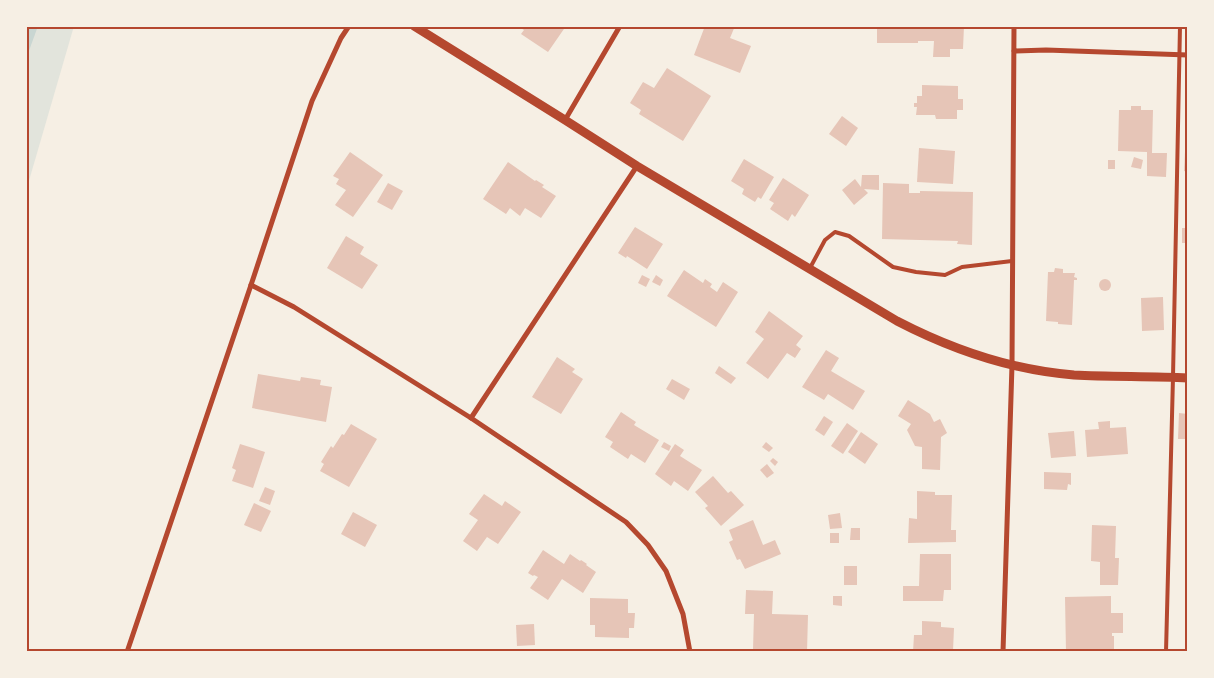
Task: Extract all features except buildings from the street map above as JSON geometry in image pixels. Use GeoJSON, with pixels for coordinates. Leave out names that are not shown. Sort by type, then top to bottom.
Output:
{"type":"FeatureCollection","features":[{"type":"Feature","properties":{"kind":"street"},"geometry":{"type":"LineString","coordinates":[[127,652],[312,101],[341,38],[349,26]]}},
{"type":"Feature","properties":{"kind":"street"},"geometry":{"type":"LineString","coordinates":[[414,26],[637,166],[897,320],[929,337],[977,356],[1042,371],[1074,375],[1188,378]]}},
{"type":"Feature","properties":{"kind":"street"},"geometry":{"type":"LineString","coordinates":[[565,120],[620,26]]}},
{"type":"Feature","properties":{"kind":"street"},"geometry":{"type":"LineString","coordinates":[[1003,652],[1012,365],[1014,26]]}},
{"type":"Feature","properties":{"kind":"street"},"geometry":{"type":"LineString","coordinates":[[1014,51],[1046,50],[1188,55]]}},
{"type":"Feature","properties":{"kind":"street"},"geometry":{"type":"LineString","coordinates":[[471,418],[637,166]]}},
{"type":"Feature","properties":{"kind":"street"},"geometry":{"type":"LineString","coordinates":[[251,285],[294,307],[471,418],[626,522],[648,545],[666,571],[683,614],[690,652]]}},
{"type":"Feature","properties":{"kind":"lane"},"geometry":{"type":"LineString","coordinates":[[1166,652],[1180,26]]}},
{"type":"Feature","properties":{"kind":"lane"},"geometry":{"type":"LineString","coordinates":[[809,268],[825,240],[835,232],[848,236],[893,267],[916,272],[945,275],[962,267],[1012,261]]}},
{"type":"Feature","properties":{"kind":"shaded area"},"geometry":{"type":"Polygon","coordinates":[[[26,26],[74,26],[26,191],[26,26]]]}},
{"type":"Feature","properties":{"kind":"shaded area"},"geometry":{"type":"Polygon","coordinates":[[[26,26],[38,26],[26,59],[26,26]]]}}]}
